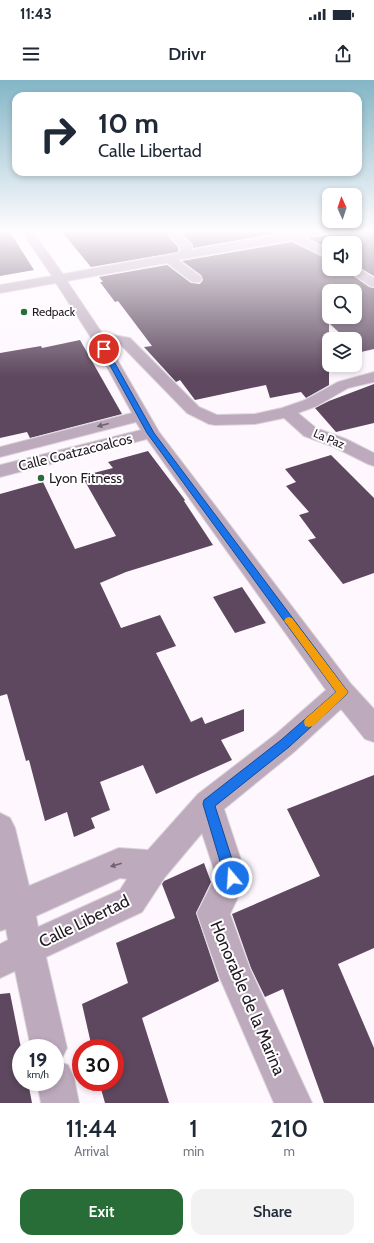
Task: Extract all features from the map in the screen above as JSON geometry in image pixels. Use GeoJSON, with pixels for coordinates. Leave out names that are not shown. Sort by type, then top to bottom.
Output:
{"type":"FeatureCollection","features":[{"type":"Feature","properties":{"kind":"street"},"geometry":{"type":"LineString","coordinates":[[0,289],[51,280]]}},
{"type":"Feature","properties":{"kind":"street"},"geometry":{"type":"LineString","coordinates":[[61,280],[97,336],[146,424],[342,692],[359,710],[374,730]]}},
{"type":"Feature","properties":{"kind":"street"},"geometry":{"type":"LineString","coordinates":[[97,336],[125,341],[193,410],[214,420],[255,419],[287,412],[311,403],[343,385],[374,377]]}},
{"type":"Feature","properties":{"kind":"street","name":"La Paz"},"geometry":{"type":"LineString","coordinates":[[287,412],[310,432],[340,443],[374,460]]}},
{"type":"Feature","properties":{"kind":"street","name":"Calle Coatzacoalcos"},"geometry":{"type":"LineString","coordinates":[[0,452],[146,424]]}},
{"type":"Feature","properties":{"kind":"street","name":"Calle Coatzacoalcos"},"geometry":{"type":"LineString","coordinates":[[0,471],[146,424]]}},
{"type":"Feature","properties":{"kind":"street","name":"Calle Libertad"},"geometry":{"type":"LineString","coordinates":[[14,955],[131,901],[154,866],[208,804],[285,743],[342,692]]}},
{"type":"Feature","properties":{"kind":"street","name":"Honorable de la Marina"},"geometry":{"type":"LineString","coordinates":[[208,804],[232,878],[213,912],[236,976],[293,1103]]}},
{"type":"Feature","properties":{"kind":"street"},"geometry":{"type":"LineString","coordinates":[[0,828],[14,955],[46,1039]]}},
{"type":"Feature","properties":{"kind":"street"},"geometry":{"type":"LineString","coordinates":[[9,911],[119,863],[154,866]]}},
{"type":"Feature","properties":{"kind":"street"},"geometry":{"type":"LineString","coordinates":[[58,1091],[60,1103]]}},
{"type":"Feature","properties":{"kind":"building"},"geometry":{"type":"Polygon","coordinates":[[[101,280],[187,280],[191,283],[200,284],[203,280],[359,280],[369,287],[374,288],[374,349],[362,352],[362,332],[339,332],[330,324],[362,324],[362,284],[322,284],[322,324],[329,324],[329,332],[322,332],[322,372],[329,372],[329,385],[306,398],[301,392],[270,398],[266,385],[195,400],[180,380],[176,382],[144,347],[152,346],[118,301],[115,302],[100,282],[103,282],[101,280]]]}},
{"type":"Feature","properties":{"kind":"building"},"geometry":{"type":"Polygon","coordinates":[[[80,340],[122,414],[30,438],[27,432],[0,438],[0,353],[41,346],[42,348],[80,340]]]}},
{"type":"Feature","properties":{"kind":"building"},"geometry":{"type":"Polygon","coordinates":[[[374,384],[374,423],[336,432],[315,408],[329,401],[374,384]]]}},
{"type":"Feature","properties":{"kind":"building"},"geometry":{"type":"Polygon","coordinates":[[[148,451],[185,500],[184,501],[213,545],[126,572],[100,583],[121,628],[160,615],[176,646],[156,653],[191,722],[202,717],[205,724],[244,709],[244,731],[221,740],[232,760],[156,794],[143,765],[100,782],[110,810],[91,818],[95,828],[74,837],[67,812],[45,821],[29,760],[26,761],[7,694],[0,696],[0,494],[43,482],[75,549],[116,536],[82,476],[113,468],[108,462],[148,451]]]}},
{"type":"Feature","properties":{"kind":"building"},"geometry":{"type":"Polygon","coordinates":[[[331,455],[374,498],[374,573],[343,584],[308,540],[316,538],[299,515],[309,512],[286,486],[296,482],[285,469],[331,455]]]}},
{"type":"Feature","properties":{"kind":"building"},"geometry":{"type":"Polygon","coordinates":[[[242,587],[266,623],[235,633],[213,597],[242,587]]]}},
{"type":"Feature","properties":{"kind":"building"},"geometry":{"type":"Polygon","coordinates":[[[374,775],[374,948],[338,964],[374,1048],[374,1103],[324,1103],[283,989],[265,997],[251,968],[232,914],[320,876],[287,809],[374,775]]]}},
{"type":"Feature","properties":{"kind":"building"},"geometry":{"type":"Polygon","coordinates":[[[204,863],[211,882],[196,913],[219,981],[142,1018],[169,1103],[105,1103],[102,1091],[124,1091],[124,1039],[90,1039],[82,1004],[128,983],[116,943],[175,918],[162,884],[164,881],[204,863]]]}},
{"type":"Feature","properties":{"kind":"building"},"geometry":{"type":"Polygon","coordinates":[[[10,993],[19,1039],[12,1039],[12,1091],[30,1091],[32,1103],[0,1103],[0,994],[10,993]]]}},
{"type":"Feature","properties":{"kind":"slow traffic"},"geometry":{"type":"LineString","coordinates":[[289,621],[342,692],[309,722]]}},
{"type":"Feature","properties":{"kind":"place","name":"Redpack"},"geometry":{"type":"Point","coordinates":[24,312]}},
{"type":"Feature","properties":{"kind":"place","name":"Lyon Fitness"},"geometry":{"type":"Point","coordinates":[41,478]}},
{"type":"Feature","properties":{"kind":"route"},"geometry":{"type":"LineString","coordinates":[[104,349],[140,416],[151,433],[342,692],[253,770],[208,804],[232,878]]}}]}
